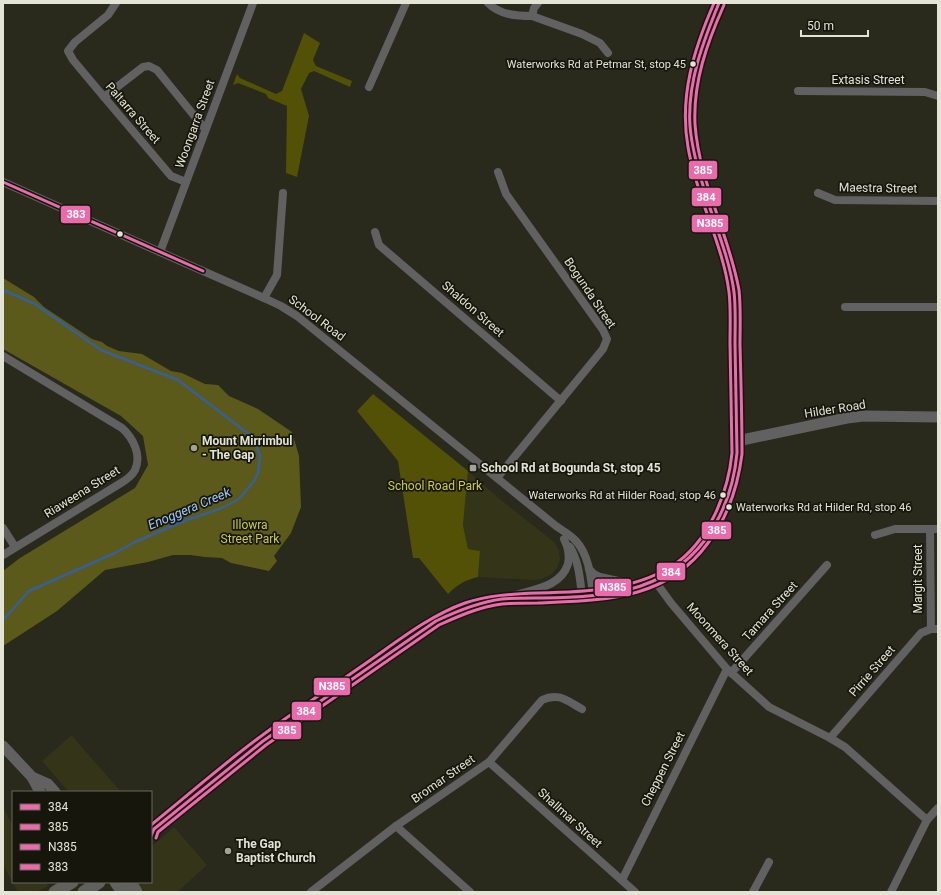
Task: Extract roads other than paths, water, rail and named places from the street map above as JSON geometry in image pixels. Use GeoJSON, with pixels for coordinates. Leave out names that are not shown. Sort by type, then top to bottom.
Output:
{"type":"FeatureCollection","features":[{"type":"Feature","properties":{"kind":"main road"},"geometry":{"type":"LineString","coordinates":[[152,832],[263,741],[436,621],[450,613],[502,599],[588,596],[625,592],[649,584],[675,571],[705,541],[716,524],[728,496],[734,474],[736,441],[734,293],[731,272],[697,167],[692,141],[689,112],[692,80],[698,55],[719,3]]}},
{"type":"Feature","properties":{"kind":"main road"},"geometry":{"type":"LineString","coordinates":[[55,892],[70,883]]}},
{"type":"Feature","properties":{"kind":"main road"},"geometry":{"type":"LineString","coordinates":[[117,883],[123,892]]}},
{"type":"Feature","properties":{"kind":"main road"},"geometry":{"type":"LineString","coordinates":[[131,883],[136,892]]}},
{"type":"Feature","properties":{"kind":"street","name":"Paltarra Street"},"geometry":{"type":"LineString","coordinates":[[116,3],[108,15],[75,42],[68,51],[73,60],[171,176],[186,182]]}},
{"type":"Feature","properties":{"kind":"street","name":"Woongarra Street"},"geometry":{"type":"LineString","coordinates":[[160,252],[253,3]]}},
{"type":"Feature","properties":{"kind":"street"},"geometry":{"type":"LineString","coordinates":[[369,87],[406,3]]}},
{"type":"Feature","properties":{"kind":"street"},"geometry":{"type":"LineString","coordinates":[[488,3],[511,16],[532,16],[582,34],[600,43],[608,53]]}},
{"type":"Feature","properties":{"kind":"street"},"geometry":{"type":"LineString","coordinates":[[532,16],[534,8],[538,3]]}},
{"type":"Feature","properties":{"kind":"street"},"geometry":{"type":"LineString","coordinates":[[104,97],[143,66],[149,66],[157,70],[205,129]]}},
{"type":"Feature","properties":{"kind":"street","name":"Extasis Street"},"geometry":{"type":"LineString","coordinates":[[798,91],[925,92],[938,96]]}},
{"type":"Feature","properties":{"kind":"street","name":"Bogunda Street"},"geometry":{"type":"LineString","coordinates":[[497,478],[603,349],[607,339],[603,330],[506,194],[498,172]]}},
{"type":"Feature","properties":{"kind":"street","name":"School Road"},"geometry":{"type":"LineString","coordinates":[[3,182],[264,298],[297,316],[577,542],[583,552],[589,570],[588,596]]}},
{"type":"Feature","properties":{"kind":"street"},"geometry":{"type":"LineString","coordinates":[[264,298],[277,275],[283,193]]}},
{"type":"Feature","properties":{"kind":"street","name":"Maestra Street"},"geometry":{"type":"LineString","coordinates":[[818,193],[835,200],[938,201]]}},
{"type":"Feature","properties":{"kind":"street","name":"Shaldon Street"},"geometry":{"type":"LineString","coordinates":[[375,232],[379,245],[561,401]]}},
{"type":"Feature","properties":{"kind":"street"},"geometry":{"type":"LineString","coordinates":[[845,307],[938,307]]}},
{"type":"Feature","properties":{"kind":"street","name":"Riaweena Street"},"geometry":{"type":"LineString","coordinates":[[3,356],[122,428],[134,441],[137,455],[135,470],[130,477],[121,484],[3,555]]}},
{"type":"Feature","properties":{"kind":"street","name":"Hilder Road"},"geometry":{"type":"LineString","coordinates":[[736,441],[847,418],[864,416],[938,416]]}},
{"type":"Feature","properties":{"kind":"street","name":"School Road"},"geometry":{"type":"LineString","coordinates":[[556,526],[572,550],[588,596]]}},
{"type":"Feature","properties":{"kind":"street"},"geometry":{"type":"LineString","coordinates":[[3,528],[15,547]]}},
{"type":"Feature","properties":{"kind":"street"},"geometry":{"type":"LineString","coordinates":[[875,535],[895,529],[934,529]]}},
{"type":"Feature","properties":{"kind":"street","name":"Margit Street"},"geometry":{"type":"LineString","coordinates":[[934,529],[934,629]]}},
{"type":"Feature","properties":{"kind":"street"},"geometry":{"type":"LineString","coordinates":[[502,599],[548,585],[560,578],[566,569],[569,557],[568,547],[564,539]]}},
{"type":"Feature","properties":{"kind":"street","name":"Tamara Street"},"geometry":{"type":"LineString","coordinates":[[729,671],[827,566]]}},
{"type":"Feature","properties":{"kind":"street"},"geometry":{"type":"LineString","coordinates":[[589,570],[600,577],[649,584]]}},
{"type":"Feature","properties":{"kind":"street","name":"Moonmera Street"},"geometry":{"type":"LineString","coordinates":[[649,584],[667,598],[729,671],[769,707],[845,747],[927,820]]}},
{"type":"Feature","properties":{"kind":"street","name":"Pirrie Street"},"geometry":{"type":"LineString","coordinates":[[830,738],[921,633],[934,629]]}},
{"type":"Feature","properties":{"kind":"street","name":"Cheppen Street"},"geometry":{"type":"LineString","coordinates":[[622,880],[729,671]]}},
{"type":"Feature","properties":{"kind":"street","name":"Bromar Street"},"geometry":{"type":"LineString","coordinates":[[311,892],[396,826],[489,762],[542,700],[549,696],[558,696],[582,709]]}},
{"type":"Feature","properties":{"kind":"street"},"geometry":{"type":"LineString","coordinates":[[3,746],[32,777],[39,791]]}},
{"type":"Feature","properties":{"kind":"street","name":"Shallmar Street"},"geometry":{"type":"LineString","coordinates":[[489,762],[635,892]]}},
{"type":"Feature","properties":{"kind":"street"},"geometry":{"type":"LineString","coordinates":[[32,777],[48,784],[55,791]]}},
{"type":"Feature","properties":{"kind":"street"},"geometry":{"type":"LineString","coordinates":[[891,892],[927,820],[938,808]]}},
{"type":"Feature","properties":{"kind":"street"},"geometry":{"type":"LineString","coordinates":[[396,826],[470,892]]}},
{"type":"Feature","properties":{"kind":"street"},"geometry":{"type":"LineString","coordinates":[[753,892],[769,862]]}},
{"type":"Feature","properties":{"kind":"waterway","name":"Enoggera Creek"},"geometry":{"type":"LineString","coordinates":[[3,290],[35,304],[101,350],[178,380],[250,435],[255,442],[260,456],[258,473],[254,481],[239,499],[222,508],[184,521],[135,542],[117,552],[29,591],[3,620]]}},
{"type":"Feature","properties":{"kind":"place","name":"Waterworks Rd at Petmar St, stop 45"},"geometry":{"type":"Point","coordinates":[693,64]}},
{"type":"Feature","properties":{"kind":"place","name":"Mount Mirrimbul - The Gap"},"geometry":{"type":"Point","coordinates":[194,448]}},
{"type":"Feature","properties":{"kind":"place","name":"School Rd at Bogunda St, stop 45"},"geometry":{"type":"Point","coordinates":[473,468]}},
{"type":"Feature","properties":{"kind":"place","name":"Waterworks Rd at Hilder Road, stop 46"},"geometry":{"type":"Point","coordinates":[723,495]}},
{"type":"Feature","properties":{"kind":"place","name":"Waterworks Rd at Hilder Rd, stop 46"},"geometry":{"type":"Point","coordinates":[729,507]}},
{"type":"Feature","properties":{"kind":"place","name":"The Gap Baptist Church"},"geometry":{"type":"Point","coordinates":[228,851]}},
{"type":"Feature","properties":{"kind":"park label","name":"School Road Park"},"geometry":{"type":"Point","coordinates":[435,486]}},
{"type":"Feature","properties":{"kind":"park label","name":"Illowra Street Park"},"geometry":{"type":"Point","coordinates":[250,532]}}]}
